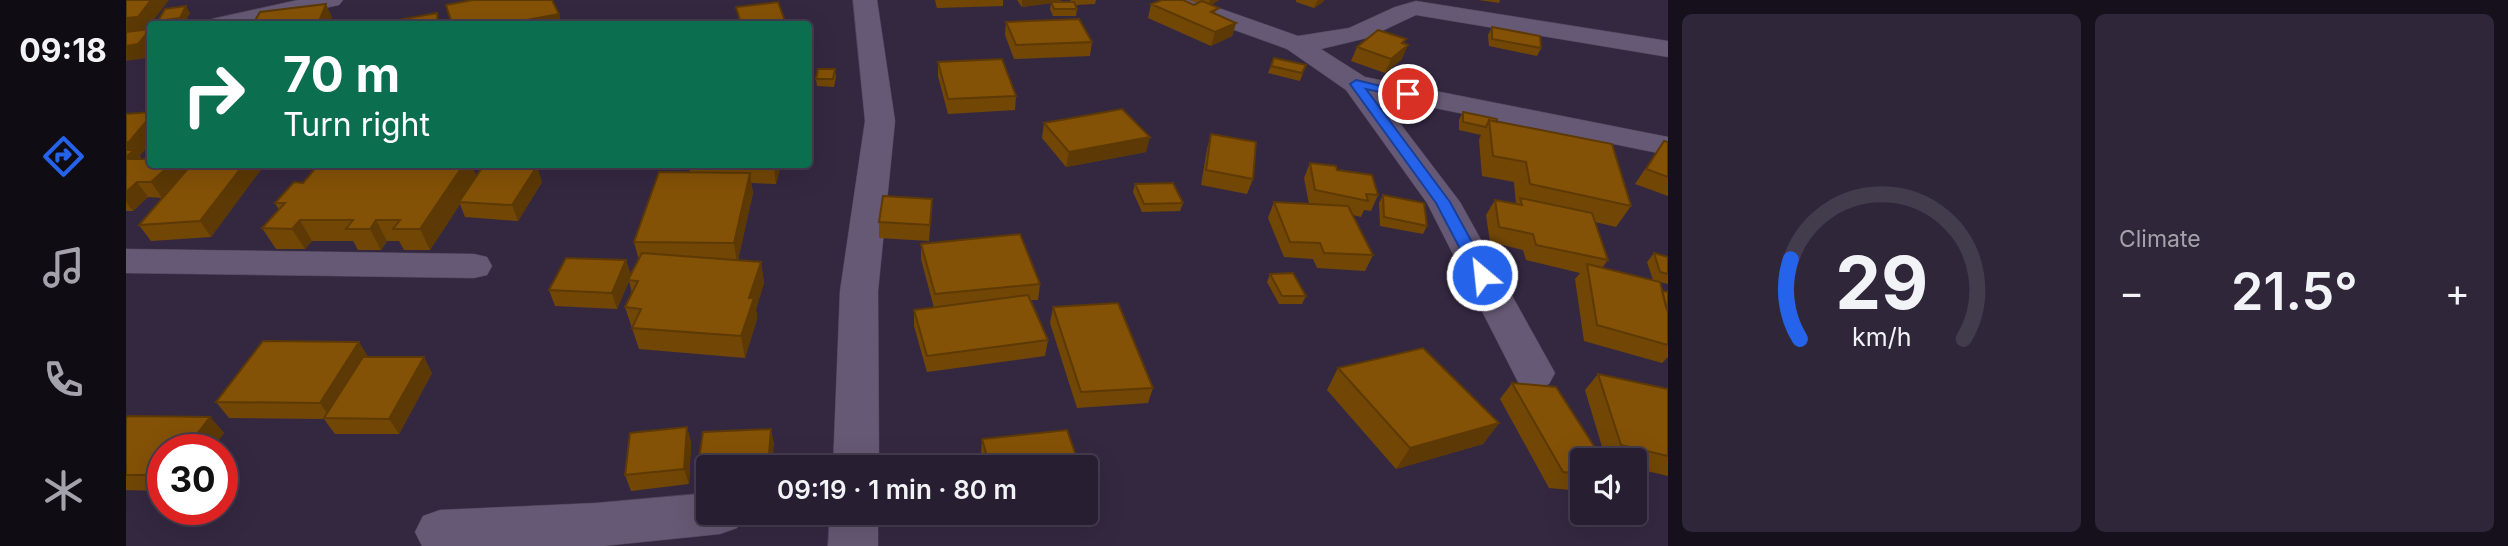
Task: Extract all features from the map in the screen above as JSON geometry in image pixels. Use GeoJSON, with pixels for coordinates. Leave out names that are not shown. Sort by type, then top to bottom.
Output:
{"type":"FeatureCollection","features":[{"type":"Feature","properties":{"kind":"street"},"geometry":{"type":"LineString","coordinates":[[235,21],[331,0]]}},
{"type":"Feature","properties":{"kind":"street"},"geometry":{"type":"LineString","coordinates":[[856,455],[859,290],[880,121],[865,0]]}},
{"type":"Feature","properties":{"kind":"street"},"geometry":{"type":"LineString","coordinates":[[1173,0],[1296,44],[1356,84],[1443,202],[1534,373]]}},
{"type":"Feature","properties":{"kind":"street"},"geometry":{"type":"LineString","coordinates":[[1296,44],[1366,31],[1404,10],[1416,8],[1668,50]]}},
{"type":"Feature","properties":{"kind":"street"},"geometry":{"type":"LineString","coordinates":[[1356,84],[1668,146]]}},
{"type":"Feature","properties":{"kind":"street"},"geometry":{"type":"LineString","coordinates":[[126,261],[474,266]]}},
{"type":"Feature","properties":{"kind":"street"},"geometry":{"type":"LineString","coordinates":[[440,532],[596,525],[696,515]]}},
{"type":"Feature","properties":{"kind":"street"},"geometry":{"type":"LineString","coordinates":[[853,546],[854,525]]}},
{"type":"Feature","properties":{"kind":"building"},"geometry":{"type":"Polygon","coordinates":[[[126,0],[151,0],[138,17],[126,18],[126,0]]]}},
{"type":"Feature","properties":{"kind":"building"},"geometry":{"type":"Polygon","coordinates":[[[473,0],[552,0],[559,14],[521,21],[451,21],[446,5],[473,0]]]}},
{"type":"Feature","properties":{"kind":"building"},"geometry":{"type":"Polygon","coordinates":[[[1162,0],[1183,0],[1194,5],[1202,1],[1219,8],[1211,12],[1236,23],[1215,32],[1151,4],[1162,0]]]}},
{"type":"Feature","properties":{"kind":"building"},"geometry":{"type":"Polygon","coordinates":[[[778,2],[785,21],[740,21],[736,7],[778,2]]]}},
{"type":"Feature","properties":{"kind":"building"},"geometry":{"type":"Polygon","coordinates":[[[1051,2],[1074,2],[1077,9],[1054,9],[1051,2]]]}},
{"type":"Feature","properties":{"kind":"building"},"geometry":{"type":"Polygon","coordinates":[[[326,4],[319,21],[255,21],[260,12],[326,4]]]}},
{"type":"Feature","properties":{"kind":"building"},"geometry":{"type":"Polygon","coordinates":[[[186,6],[180,18],[158,21],[165,9],[186,6]]]}},
{"type":"Feature","properties":{"kind":"building"},"geometry":{"type":"Polygon","coordinates":[[[437,13],[438,21],[398,21],[437,13]]]}},
{"type":"Feature","properties":{"kind":"building"},"geometry":{"type":"Polygon","coordinates":[[[1079,19],[1092,42],[1016,45],[1006,22],[1079,19]]]}},
{"type":"Feature","properties":{"kind":"building"},"geometry":{"type":"Polygon","coordinates":[[[1492,27],[1540,36],[1541,48],[1492,39],[1492,27]]]}},
{"type":"Feature","properties":{"kind":"building"},"geometry":{"type":"Polygon","coordinates":[[[147,29],[138,44],[126,46],[126,32],[147,29]]]}},
{"type":"Feature","properties":{"kind":"building"},"geometry":{"type":"Polygon","coordinates":[[[1378,30],[1406,39],[1402,43],[1408,45],[1391,59],[1357,47],[1378,30]]]}},
{"type":"Feature","properties":{"kind":"building"},"geometry":{"type":"Polygon","coordinates":[[[1274,58],[1306,65],[1302,73],[1271,66],[1274,58]]]}},
{"type":"Feature","properties":{"kind":"building"},"geometry":{"type":"Polygon","coordinates":[[[1002,59],[1016,96],[948,99],[938,62],[1002,59]]]}},
{"type":"Feature","properties":{"kind":"building"},"geometry":{"type":"Polygon","coordinates":[[[818,69],[835,69],[833,79],[816,79],[818,69]]]}},
{"type":"Feature","properties":{"kind":"building"},"geometry":{"type":"Polygon","coordinates":[[[1122,109],[1150,137],[1069,152],[1044,123],[1122,109]]]}},
{"type":"Feature","properties":{"kind":"building"},"geometry":{"type":"Polygon","coordinates":[[[147,112],[147,121],[129,142],[126,142],[126,114],[147,112]]]}},
{"type":"Feature","properties":{"kind":"building"},"geometry":{"type":"Polygon","coordinates":[[[1463,112],[1497,119],[1497,122],[1489,120],[1486,127],[1463,122],[1463,112]]]}},
{"type":"Feature","properties":{"kind":"building"},"geometry":{"type":"Polygon","coordinates":[[[1489,120],[1612,144],[1631,206],[1530,184],[1526,162],[1493,156],[1489,120]]]}},
{"type":"Feature","properties":{"kind":"building"},"geometry":{"type":"Polygon","coordinates":[[[1211,134],[1256,142],[1253,179],[1206,170],[1211,134]]]}},
{"type":"Feature","properties":{"kind":"building"},"geometry":{"type":"Polygon","coordinates":[[[1664,141],[1668,142],[1668,177],[1646,169],[1664,141]]]}},
{"type":"Feature","properties":{"kind":"building"},"geometry":{"type":"Polygon","coordinates":[[[126,159],[147,159],[147,168],[167,168],[151,182],[137,182],[126,192],[126,159]]]}},
{"type":"Feature","properties":{"kind":"building"},"geometry":{"type":"Polygon","coordinates":[[[1310,163],[1372,175],[1378,195],[1366,194],[1368,201],[1315,190],[1310,163]]]}},
{"type":"Feature","properties":{"kind":"building"},"geometry":{"type":"Polygon","coordinates":[[[189,168],[241,168],[200,221],[139,225],[189,168]]]}},
{"type":"Feature","properties":{"kind":"building"},"geometry":{"type":"Polygon","coordinates":[[[316,168],[461,168],[420,229],[393,229],[400,220],[376,220],[370,229],[346,229],[353,220],[300,220],[292,229],[262,228],[285,203],[275,203],[294,182],[303,183],[316,168]]]}},
{"type":"Feature","properties":{"kind":"building"},"geometry":{"type":"Polygon","coordinates":[[[482,168],[536,168],[512,205],[459,202],[482,168]]]}},
{"type":"Feature","properties":{"kind":"building"},"geometry":{"type":"Polygon","coordinates":[[[659,172],[750,173],[734,243],[634,242],[659,172]]]}},
{"type":"Feature","properties":{"kind":"building"},"geometry":{"type":"Polygon","coordinates":[[[1173,183],[1183,203],[1144,204],[1135,184],[1173,183]]]}},
{"type":"Feature","properties":{"kind":"building"},"geometry":{"type":"Polygon","coordinates":[[[1383,195],[1424,203],[1427,226],[1384,217],[1383,195]]]}},
{"type":"Feature","properties":{"kind":"building"},"geometry":{"type":"Polygon","coordinates":[[[883,196],[932,199],[930,225],[879,222],[883,196]]]}},
{"type":"Feature","properties":{"kind":"building"},"geometry":{"type":"Polygon","coordinates":[[[1520,198],[1592,213],[1608,260],[1536,245],[1533,234],[1499,227],[1495,200],[1522,205],[1520,198]]]}},
{"type":"Feature","properties":{"kind":"building"},"geometry":{"type":"Polygon","coordinates":[[[1274,202],[1348,206],[1373,255],[1324,253],[1320,243],[1290,242],[1274,202]]]}},
{"type":"Feature","properties":{"kind":"building"},"geometry":{"type":"Polygon","coordinates":[[[1020,234],[1040,284],[935,294],[921,244],[1020,234]]]}},
{"type":"Feature","properties":{"kind":"building"},"geometry":{"type":"Polygon","coordinates":[[[642,253],[761,262],[749,298],[754,298],[741,336],[632,328],[641,309],[625,307],[638,281],[628,280],[642,253]]]}},
{"type":"Feature","properties":{"kind":"building"},"geometry":{"type":"Polygon","coordinates":[[[1654,253],[1668,257],[1668,274],[1660,272],[1654,253]]]}},
{"type":"Feature","properties":{"kind":"building"},"geometry":{"type":"Polygon","coordinates":[[[566,258],[626,260],[612,293],[549,290],[566,258]]]}},
{"type":"Feature","properties":{"kind":"building"},"geometry":{"type":"Polygon","coordinates":[[[1587,264],[1660,282],[1668,313],[1668,345],[1597,325],[1587,264]]]}},
{"type":"Feature","properties":{"kind":"building"},"geometry":{"type":"Polygon","coordinates":[[[1293,273],[1306,296],[1282,296],[1270,274],[1293,273]]]}},
{"type":"Feature","properties":{"kind":"building"},"geometry":{"type":"Polygon","coordinates":[[[1662,291],[1668,292],[1668,307],[1666,307],[1662,291]]]}},
{"type":"Feature","properties":{"kind":"building"},"geometry":{"type":"Polygon","coordinates":[[[1028,295],[1048,340],[927,356],[914,310],[1028,295]]]}},
{"type":"Feature","properties":{"kind":"building"},"geometry":{"type":"Polygon","coordinates":[[[1118,303],[1153,388],[1081,392],[1053,307],[1118,303]]]}},
{"type":"Feature","properties":{"kind":"building"},"geometry":{"type":"Polygon","coordinates":[[[263,341],[359,342],[320,403],[216,402],[263,341]]]}},
{"type":"Feature","properties":{"kind":"building"},"geometry":{"type":"Polygon","coordinates":[[[1423,348],[1499,423],[1410,448],[1338,368],[1423,348]]]}},
{"type":"Feature","properties":{"kind":"building"},"geometry":{"type":"Polygon","coordinates":[[[363,357],[424,357],[389,419],[324,418],[363,357]]]}},
{"type":"Feature","properties":{"kind":"building"},"geometry":{"type":"Polygon","coordinates":[[[1598,374],[1668,389],[1668,456],[1647,451],[1647,448],[1621,445],[1598,374]]]}},
{"type":"Feature","properties":{"kind":"building"},"geometry":{"type":"Polygon","coordinates":[[[1512,383],[1556,387],[1595,448],[1570,448],[1570,473],[1563,472],[1512,383]]]}},
{"type":"Feature","properties":{"kind":"building"},"geometry":{"type":"Polygon","coordinates":[[[210,417],[197,434],[147,434],[147,475],[126,475],[126,418],[210,417]]]}},
{"type":"Feature","properties":{"kind":"building"},"geometry":{"type":"Polygon","coordinates":[[[687,427],[684,469],[625,475],[630,433],[687,427]]]}},
{"type":"Feature","properties":{"kind":"building"},"geometry":{"type":"Polygon","coordinates":[[[771,429],[769,455],[700,455],[703,432],[771,429]]]}},
{"type":"Feature","properties":{"kind":"building"},"geometry":{"type":"Polygon","coordinates":[[[1067,430],[1076,455],[987,455],[982,439],[1067,430]]]}},
{"type":"Feature","properties":{"kind":"route"},"geometry":{"type":"LineString","coordinates":[[1408,94],[1356,84],[1443,202],[1482,275]]}}]}
